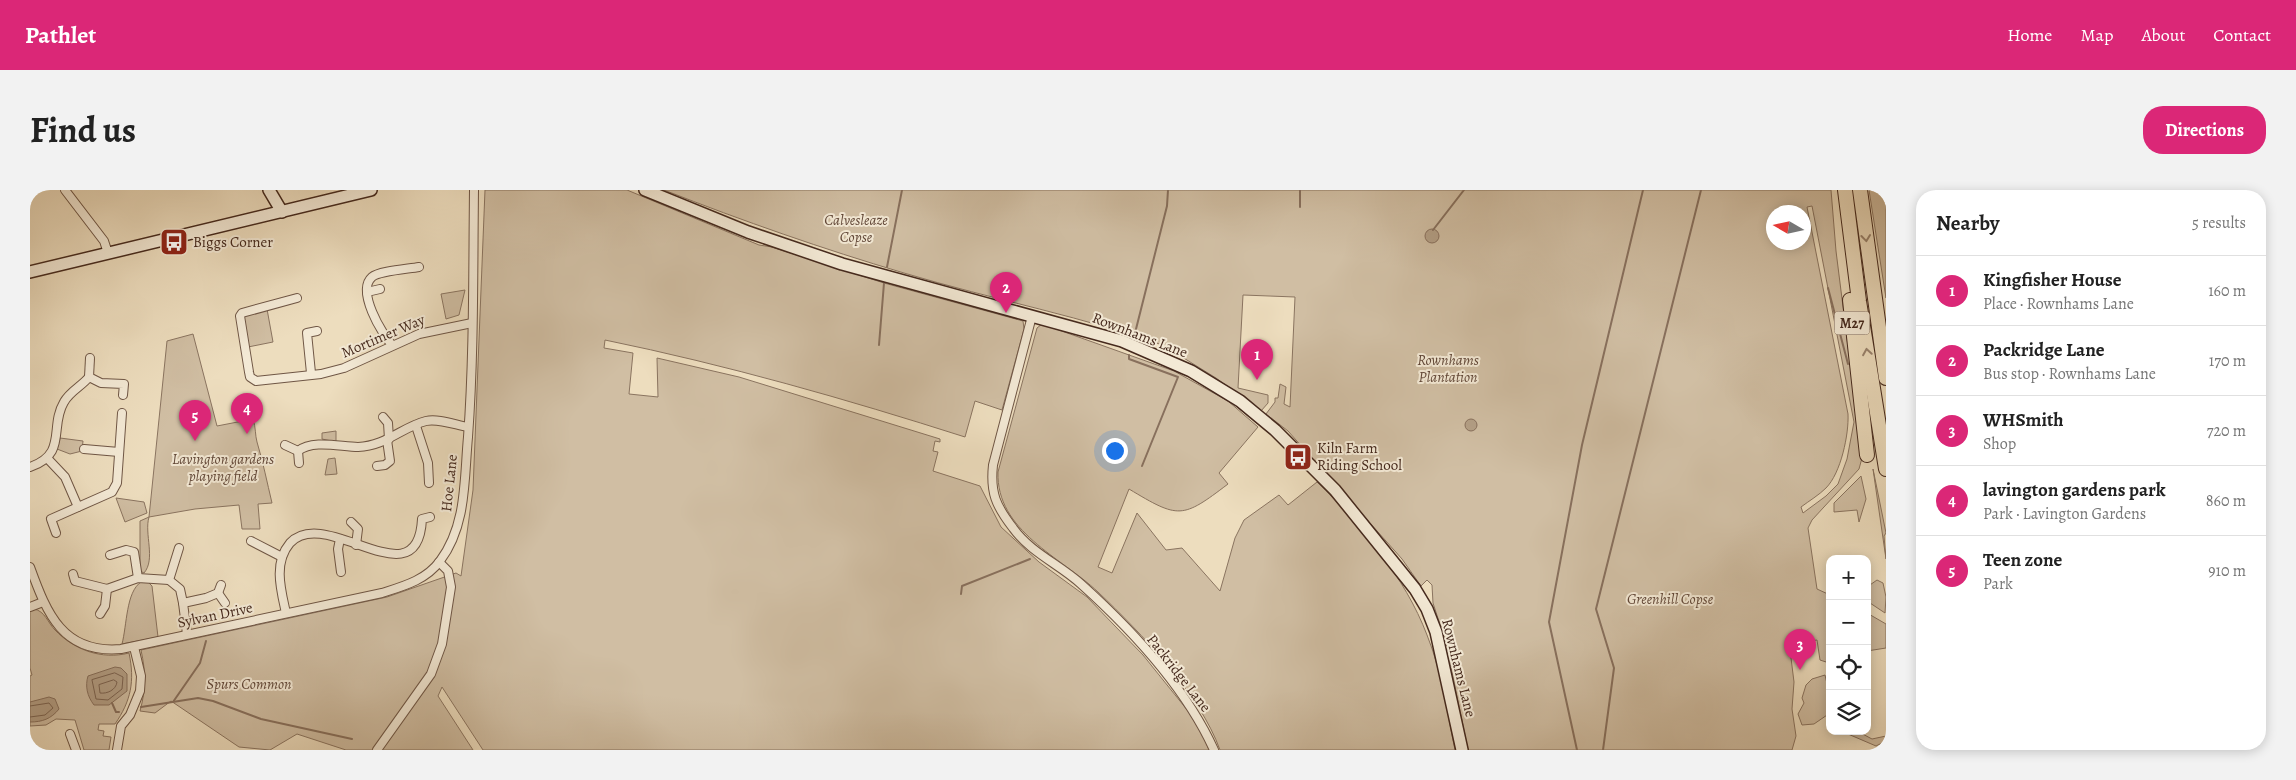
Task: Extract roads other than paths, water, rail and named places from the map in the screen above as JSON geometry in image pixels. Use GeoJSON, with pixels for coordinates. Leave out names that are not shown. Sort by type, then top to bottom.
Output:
{"type":"FeatureCollection","features":[{"type":"Feature","properties":{"kind":"highway","name":"M27"},"geometry":{"type":"LineString","coordinates":[[1843,190],[1843,244],[1868,455]]}},
{"type":"Feature","properties":{"kind":"highway","name":"M27"},"geometry":{"type":"LineString","coordinates":[[1843,190],[1886,469]]}},
{"type":"Feature","properties":{"kind":"highway","name":"M27"},"geometry":{"type":"LineString","coordinates":[[1860,190],[1886,378]]}},
{"type":"Feature","properties":{"kind":"highway","name":"M27"},"geometry":{"type":"LineString","coordinates":[[1872,286],[1886,330]]}},
{"type":"Feature","properties":{"kind":"street"},"geometry":{"type":"LineString","coordinates":[[65,190],[104,241],[108,253]]}},
{"type":"Feature","properties":{"kind":"street"},"geometry":{"type":"LineString","coordinates":[[269,190],[282,212]]}},
{"type":"Feature","properties":{"kind":"street"},"geometry":{"type":"LineString","coordinates":[[30,272],[371,190]]}},
{"type":"Feature","properties":{"kind":"street","name":"Hoe Lane"},"geometry":{"type":"LineString","coordinates":[[440,562],[455,533],[463,503],[472,323],[474,190]]}},
{"type":"Feature","properties":{"kind":"street","name":"Rownhams Lane"},"geometry":{"type":"LineString","coordinates":[[645,190],[748,232],[826,259],[1122,341],[1162,356],[1240,401],[1305,458],[1388,554],[1415,589],[1427,609],[1442,655],[1462,750]]}},
{"type":"Feature","properties":{"kind":"street"},"geometry":{"type":"LineString","coordinates":[[392,345],[384,336],[376,321],[367,292],[368,283],[376,275],[419,267]]}},
{"type":"Feature","properties":{"kind":"street"},"geometry":{"type":"LineString","coordinates":[[367,292],[380,289]]}},
{"type":"Feature","properties":{"kind":"street","name":"Mortimer Way"},"geometry":{"type":"LineString","coordinates":[[297,298],[242,313],[241,327],[250,377],[256,381],[312,373],[321,374],[357,364],[392,345],[428,331],[472,323]]}},
{"type":"Feature","properties":{"kind":"street","name":"Packridge Lane"},"geometry":{"type":"LineString","coordinates":[[1032,316],[993,465],[992,490],[994,499],[1022,540],[1080,583],[1151,657],[1199,718],[1214,750]]}},
{"type":"Feature","properties":{"kind":"street"},"geometry":{"type":"LineString","coordinates":[[312,373],[307,333],[317,331]]}},
{"type":"Feature","properties":{"kind":"street"},"geometry":{"type":"LineString","coordinates":[[30,467],[47,458],[56,442],[60,410],[64,402],[89,377],[90,358]]}},
{"type":"Feature","properties":{"kind":"street"},"geometry":{"type":"LineString","coordinates":[[123,395],[125,374]]}},
{"type":"Feature","properties":{"kind":"street"},"geometry":{"type":"LineString","coordinates":[[89,377],[101,383],[124,384]]}},
{"type":"Feature","properties":{"kind":"street"},"geometry":{"type":"LineString","coordinates":[[42,522],[112,492],[117,483],[122,413]]}},
{"type":"Feature","properties":{"kind":"street"},"geometry":{"type":"LineString","coordinates":[[378,466],[385,465],[390,461],[388,423],[383,417]]}},
{"type":"Feature","properties":{"kind":"street"},"geometry":{"type":"LineString","coordinates":[[298,451],[303,448],[322,445],[360,447],[388,440],[429,420],[468,427]]}},
{"type":"Feature","properties":{"kind":"street"},"geometry":{"type":"LineString","coordinates":[[416,426],[428,463],[429,483]]}},
{"type":"Feature","properties":{"kind":"street"},"geometry":{"type":"LineString","coordinates":[[285,445],[298,451]]}},
{"type":"Feature","properties":{"kind":"street"},"geometry":{"type":"LineString","coordinates":[[84,449],[119,452]]}},
{"type":"Feature","properties":{"kind":"street"},"geometry":{"type":"LineString","coordinates":[[298,451],[299,462]]}},
{"type":"Feature","properties":{"kind":"street"},"geometry":{"type":"LineString","coordinates":[[416,460],[424,455]]}},
{"type":"Feature","properties":{"kind":"street"},"geometry":{"type":"LineString","coordinates":[[47,458],[65,477],[78,507]]}},
{"type":"Feature","properties":{"kind":"street"},"geometry":{"type":"LineString","coordinates":[[286,613],[280,584],[282,557],[294,540],[306,533],[322,533],[384,554],[405,552],[418,541],[422,518]]}},
{"type":"Feature","properties":{"kind":"street"},"geometry":{"type":"LineString","coordinates":[[51,519],[56,533]]}},
{"type":"Feature","properties":{"kind":"street"},"geometry":{"type":"LineString","coordinates":[[356,545],[359,534],[354,524],[365,521]]}},
{"type":"Feature","properties":{"kind":"street"},"geometry":{"type":"LineString","coordinates":[[340,538],[338,553],[341,572]]}},
{"type":"Feature","properties":{"kind":"street"},"geometry":{"type":"LineString","coordinates":[[251,541],[282,557]]}},
{"type":"Feature","properties":{"kind":"street"},"geometry":{"type":"LineString","coordinates":[[169,580],[179,548]]}},
{"type":"Feature","properties":{"kind":"street"},"geometry":{"type":"LineString","coordinates":[[110,555],[126,550],[134,552],[138,578]]}},
{"type":"Feature","properties":{"kind":"street"},"geometry":{"type":"LineString","coordinates":[[377,750],[431,674],[442,644],[451,587],[448,571],[440,562]]}},
{"type":"Feature","properties":{"kind":"street","name":"Sylvan Drive"},"geometry":{"type":"LineString","coordinates":[[30,567],[51,618],[70,637],[91,648],[106,651],[382,593],[419,581],[440,562]]}},
{"type":"Feature","properties":{"kind":"street"},"geometry":{"type":"LineString","coordinates":[[74,574],[75,581],[107,588],[138,578],[169,580],[180,589],[187,634]]}},
{"type":"Feature","properties":{"kind":"street"},"geometry":{"type":"LineString","coordinates":[[183,603],[206,598],[218,593],[221,585]]}},
{"type":"Feature","properties":{"kind":"street"},"geometry":{"type":"LineString","coordinates":[[100,614],[105,606],[107,588]]}},
{"type":"Feature","properties":{"kind":"street"},"geometry":{"type":"LineString","coordinates":[[218,593],[225,603]]}},
{"type":"Feature","properties":{"kind":"street"},"geometry":{"type":"LineString","coordinates":[[30,606],[43,602]]}},
{"type":"Feature","properties":{"kind":"street"},"geometry":{"type":"LineString","coordinates":[[117,750],[121,726],[130,714],[140,691],[141,676],[134,646]]}},
{"type":"Feature","properties":{"kind":"street"},"geometry":{"type":"LineString","coordinates":[[70,734],[76,750]]}},
{"type":"Feature","properties":{"kind":"water"},"geometry":{"type":"Polygon","coordinates":[[[1432,229],[1437,231],[1439,236],[1437,241],[1432,243],[1427,241],[1425,236],[1427,231],[1432,229]]]}},
{"type":"Feature","properties":{"kind":"water"},"geometry":{"type":"Polygon","coordinates":[[[1473,419],[1476,420],[1476,430],[1469,431],[1466,430],[1465,423],[1466,420],[1473,419]]]}},
{"type":"Feature","properties":{"kind":"water"},"geometry":{"type":"Polygon","coordinates":[[[115,667],[121,668],[127,674],[127,691],[109,705],[94,705],[87,691],[88,676],[115,667]]]}},
{"type":"Feature","properties":{"kind":"water"},"geometry":{"type":"Polygon","coordinates":[[[49,697],[55,699],[59,709],[46,719],[30,722],[30,702],[49,697]]]}},
{"type":"Feature","properties":{"kind":"waterway"},"geometry":{"type":"LineString","coordinates":[[887,267],[902,190]]}},
{"type":"Feature","properties":{"kind":"waterway"},"geometry":{"type":"LineString","coordinates":[[1134,337],[1167,206],[1168,190]]}},
{"type":"Feature","properties":{"kind":"waterway"},"geometry":{"type":"LineString","coordinates":[[1300,190],[1300,207]]}},
{"type":"Feature","properties":{"kind":"waterway"},"geometry":{"type":"LineString","coordinates":[[1433,230],[1464,190]]}},
{"type":"Feature","properties":{"kind":"waterway"},"geometry":{"type":"LineString","coordinates":[[1577,750],[1549,622],[1582,445],[1643,190]]}},
{"type":"Feature","properties":{"kind":"waterway"},"geometry":{"type":"LineString","coordinates":[[1603,750],[1614,668],[1596,609],[1701,190]]}},
{"type":"Feature","properties":{"kind":"waterway"},"geometry":{"type":"LineString","coordinates":[[879,345],[884,283]]}},
{"type":"Feature","properties":{"kind":"waterway"},"geometry":{"type":"LineString","coordinates":[[1828,288],[1848,364]]}},
{"type":"Feature","properties":{"kind":"waterway"},"geometry":{"type":"LineString","coordinates":[[1129,355],[1129,359],[1178,377],[1142,466]]}},
{"type":"Feature","properties":{"kind":"waterway"},"geometry":{"type":"LineString","coordinates":[[961,594],[962,586],[1030,559]]}},
{"type":"Feature","properties":{"kind":"waterway"},"geometry":{"type":"LineString","coordinates":[[173,702],[200,663],[206,641]]}},
{"type":"Feature","properties":{"kind":"waterway"},"geometry":{"type":"LineString","coordinates":[[141,707],[198,698],[213,701],[261,719],[352,739]]}},
{"type":"Feature","properties":{"kind":"waterway"},"geometry":{"type":"LineString","coordinates":[[112,703],[116,712],[119,712]]}},
{"type":"Feature","properties":{"kind":"place","name":"Biggs Corner"},"geometry":{"type":"Point","coordinates":[174,242]}},
{"type":"Feature","properties":{"kind":"place","name":"Packridge Lane"},"geometry":{"type":"Point","coordinates":[1006,313]}},
{"type":"Feature","properties":{"kind":"place","name":"Kingfisher House"},"geometry":{"type":"Point","coordinates":[1257,380]}},
{"type":"Feature","properties":{"kind":"place","name":"lavington gardens park"},"geometry":{"type":"Point","coordinates":[247,434]}},
{"type":"Feature","properties":{"kind":"place","name":"Teen zone"},"geometry":{"type":"Point","coordinates":[195,441]}},
{"type":"Feature","properties":{"kind":"place","name":"Kiln Farm Riding School"},"geometry":{"type":"Point","coordinates":[1298,457]}},
{"type":"Feature","properties":{"kind":"place","name":"WHSmith"},"geometry":{"type":"Point","coordinates":[1800,670]}},
{"type":"Feature","properties":{"kind":"park label","name":"Calvesleaze Copse"},"geometry":{"type":"Point","coordinates":[856,228]}},
{"type":"Feature","properties":{"kind":"park label","name":"Rownhams Plantation"},"geometry":{"type":"Point","coordinates":[1448,368]}},
{"type":"Feature","properties":{"kind":"park label","name":"Lavington gardens playing field"},"geometry":{"type":"Point","coordinates":[223,468]}},
{"type":"Feature","properties":{"kind":"park label","name":"Greenhill Copse"},"geometry":{"type":"Point","coordinates":[1670,599]}},
{"type":"Feature","properties":{"kind":"park label","name":"Spurs Common"},"geometry":{"type":"Point","coordinates":[249,684]}}]}
